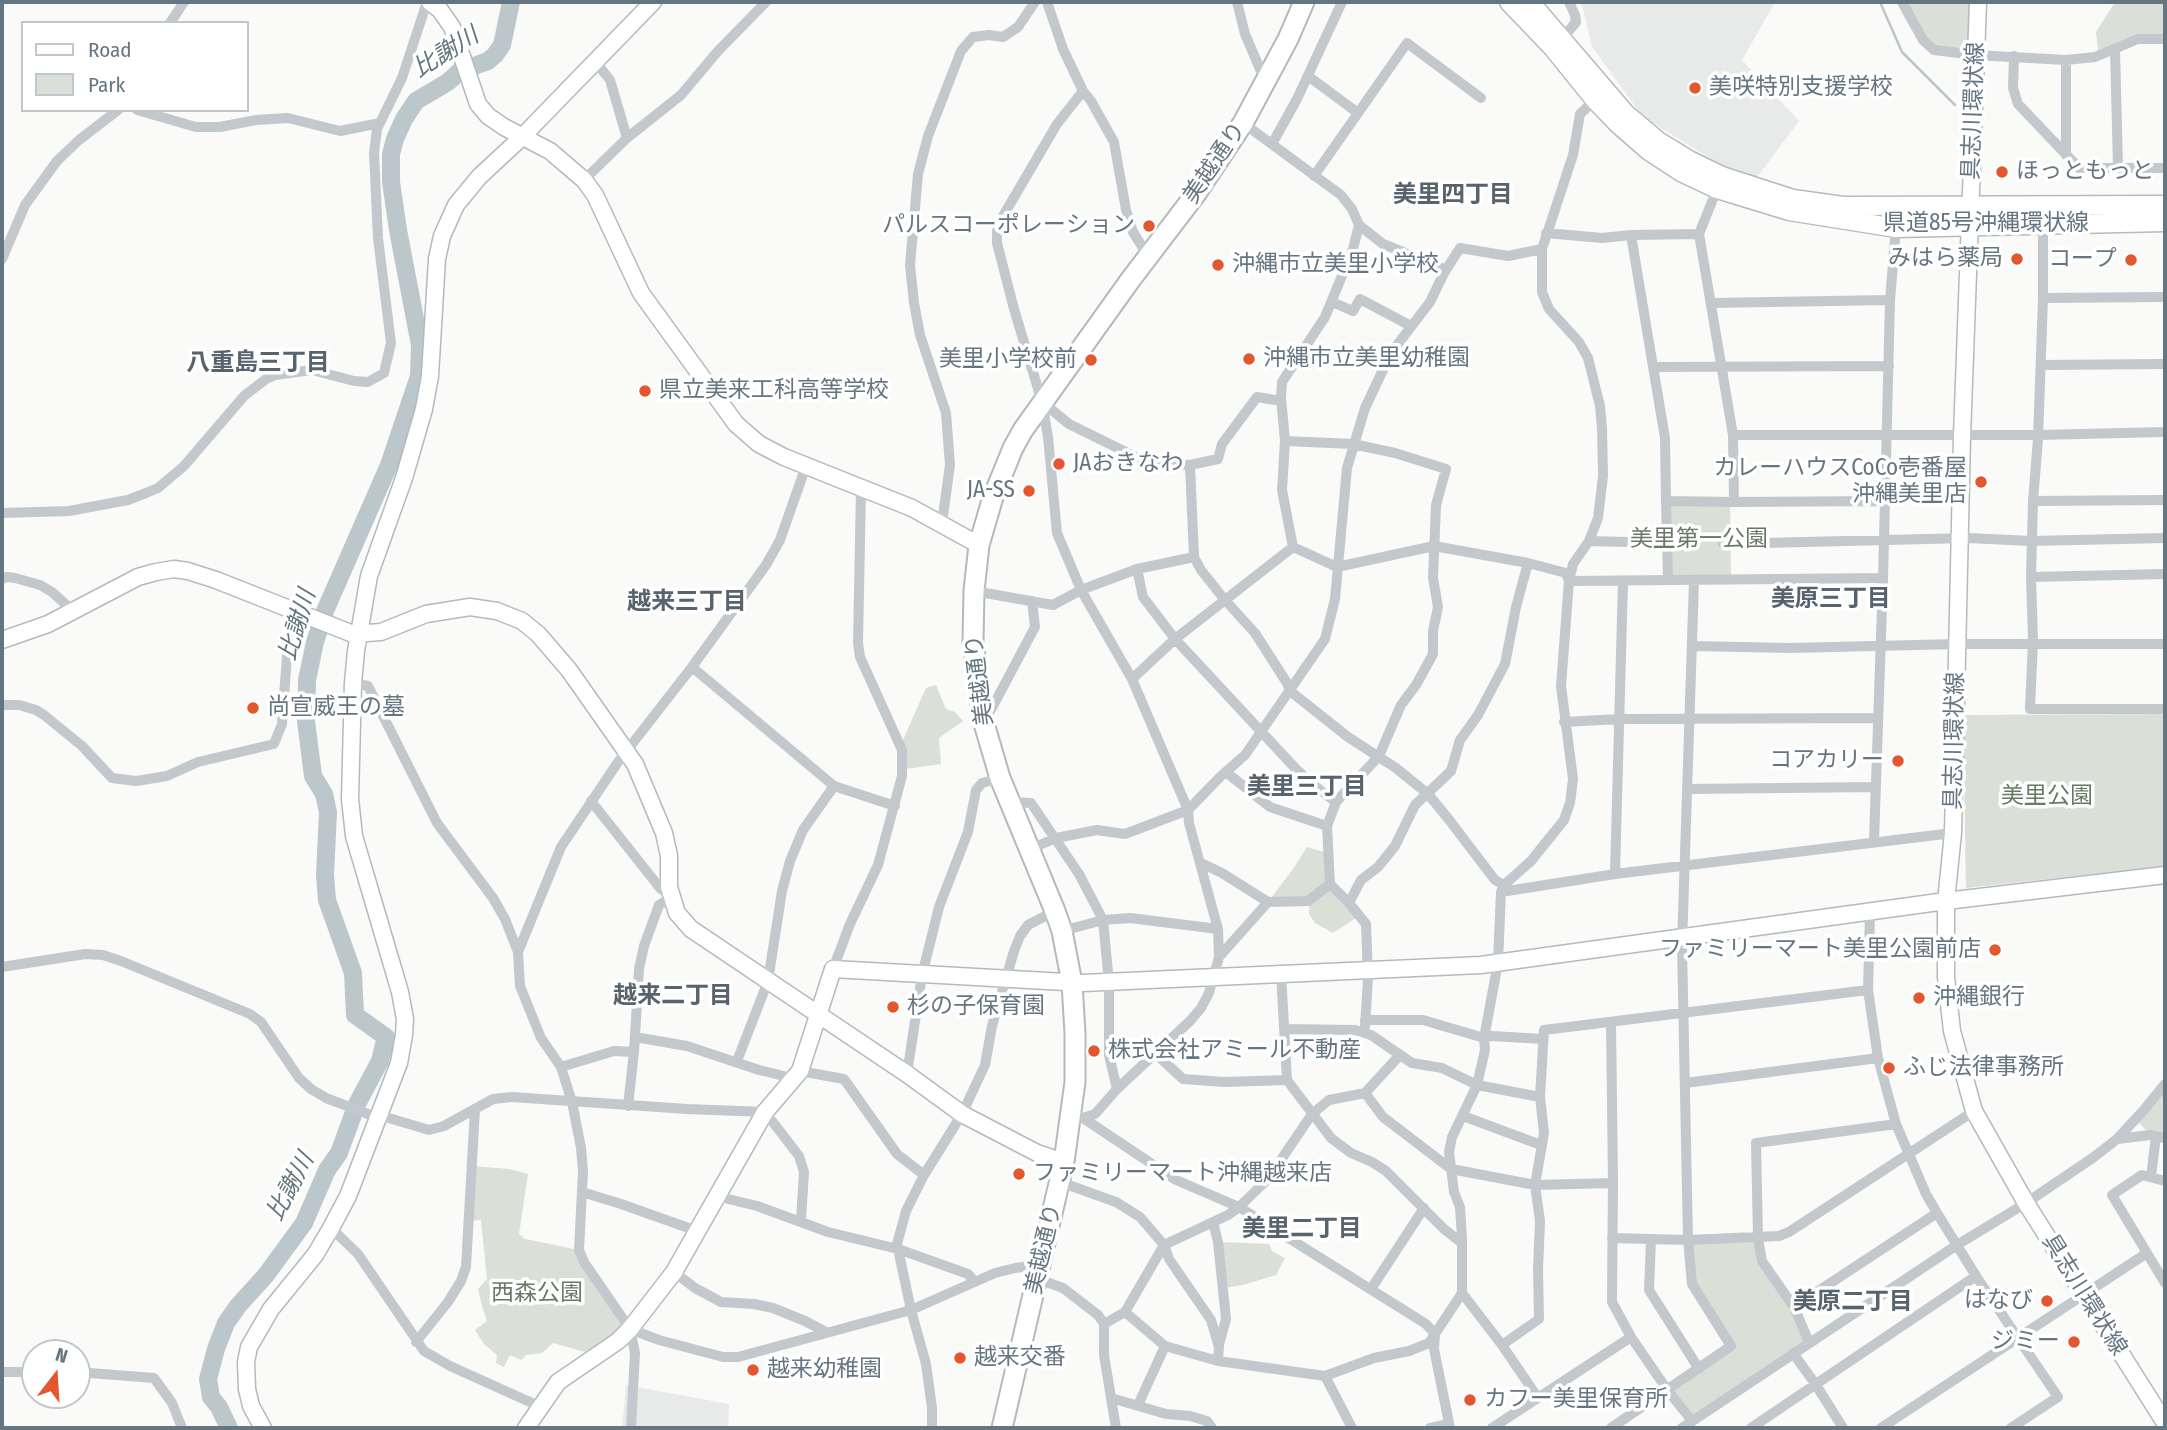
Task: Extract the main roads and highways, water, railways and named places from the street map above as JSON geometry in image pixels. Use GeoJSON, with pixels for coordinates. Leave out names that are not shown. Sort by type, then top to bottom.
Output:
{"type":"FeatureCollection","features":[{"type":"Feature","properties":{"kind":"highway","name":"美越通り"},"geometry":{"type":"LineString","coordinates":[[1002,1428],[1077,1117],[1076,1066],[1072,983],[1062,931],[1000,778],[983,720],[973,640],[979,545],[993,497],[1023,430],[1195,195],[1243,123],[1304,2]]}},
{"type":"Feature","properties":{"kind":"main road","name":"県道85号沖縄環状線"},"geometry":{"type":"LineString","coordinates":[[1509,2],[1553,48],[1618,124],[1649,151],[1681,172],[1717,189],[1789,211],[1896,228],[2165,222]]}},
{"type":"Feature","properties":{"kind":"main road","name":"県道85号沖縄環状線"},"geometry":{"type":"LineString","coordinates":[[1530,2],[1626,114],[1658,141],[1722,176],[1793,199],[1843,206],[2165,205]]}},
{"type":"Feature","properties":{"kind":"waterway","name":"比謝川"},"geometry":{"type":"LineString","coordinates":[[229,1428],[211,1397],[208,1379],[226,1323],[304,1223],[327,1170],[339,1153],[357,1104],[380,1061],[386,1037],[355,1015],[353,973],[327,900],[325,875],[328,812],[324,794],[313,776],[306,721],[307,680],[325,611],[389,465],[419,376],[420,345],[398,230],[391,182],[391,154],[404,119],[416,101],[448,82],[460,71],[488,61],[495,55],[502,45],[511,2]]}},
{"type":"Feature","properties":{"kind":"waterway"},"geometry":{"type":"LineString","coordinates":[[1880,2],[1902,52],[1955,105]]}},
{"type":"Feature","properties":{"kind":"place","name":"美咲特別支援学校"},"geometry":{"type":"Point","coordinates":[1695,88]}},
{"type":"Feature","properties":{"kind":"place","name":"ほっともっと"},"geometry":{"type":"Point","coordinates":[2002,172]}},
{"type":"Feature","properties":{"kind":"place","name":"パルスコーポレーション"},"geometry":{"type":"Point","coordinates":[1149,226]}},
{"type":"Feature","properties":{"kind":"place","name":"みはら薬局"},"geometry":{"type":"Point","coordinates":[2017,259]}},
{"type":"Feature","properties":{"kind":"place","name":"コープ"},"geometry":{"type":"Point","coordinates":[2131,260]}},
{"type":"Feature","properties":{"kind":"place","name":"沖縄市立美里小学校"},"geometry":{"type":"Point","coordinates":[1218,265]}},
{"type":"Feature","properties":{"kind":"place","name":"沖縄市立美里幼稚園"},"geometry":{"type":"Point","coordinates":[1249,359]}},
{"type":"Feature","properties":{"kind":"place","name":"美里小学校前"},"geometry":{"type":"Point","coordinates":[1091,360]}},
{"type":"Feature","properties":{"kind":"place","name":"県立美来工科高等学校"},"geometry":{"type":"Point","coordinates":[645,391]}},
{"type":"Feature","properties":{"kind":"place","name":"JAおきなわ"},"geometry":{"type":"Point","coordinates":[1059,464]}},
{"type":"Feature","properties":{"kind":"place","name":"カレーハウスCoCo壱番屋 沖縄美里店"},"geometry":{"type":"Point","coordinates":[1981,482]}},
{"type":"Feature","properties":{"kind":"place","name":"JA-SS"},"geometry":{"type":"Point","coordinates":[1029,491]}},
{"type":"Feature","properties":{"kind":"place","name":"尚宣威王の墓"},"geometry":{"type":"Point","coordinates":[253,708]}},
{"type":"Feature","properties":{"kind":"place","name":"コアカリー"},"geometry":{"type":"Point","coordinates":[1898,761]}},
{"type":"Feature","properties":{"kind":"place","name":"ファミリーマート美里公園前店"},"geometry":{"type":"Point","coordinates":[1995,950]}},
{"type":"Feature","properties":{"kind":"place","name":"沖縄銀行"},"geometry":{"type":"Point","coordinates":[1919,998]}},
{"type":"Feature","properties":{"kind":"place","name":"杉の子保育園"},"geometry":{"type":"Point","coordinates":[893,1007]}},
{"type":"Feature","properties":{"kind":"place","name":"株式会社アミール不動産"},"geometry":{"type":"Point","coordinates":[1094,1051]}},
{"type":"Feature","properties":{"kind":"place","name":"ふじ法律事務所"},"geometry":{"type":"Point","coordinates":[1889,1068]}},
{"type":"Feature","properties":{"kind":"place","name":"ファミリーマート沖縄越来店"},"geometry":{"type":"Point","coordinates":[1019,1174]}},
{"type":"Feature","properties":{"kind":"place","name":"はなび"},"geometry":{"type":"Point","coordinates":[2047,1301]}},
{"type":"Feature","properties":{"kind":"place","name":"ジミー"},"geometry":{"type":"Point","coordinates":[2074,1342]}},
{"type":"Feature","properties":{"kind":"place","name":"越来交番"},"geometry":{"type":"Point","coordinates":[960,1358]}},
{"type":"Feature","properties":{"kind":"place","name":"越来幼稚園"},"geometry":{"type":"Point","coordinates":[753,1370]}},
{"type":"Feature","properties":{"kind":"place","name":"カフー美里保育所"},"geometry":{"type":"Point","coordinates":[1470,1400]}},
{"type":"Feature","properties":{"kind":"district","name":"美里四丁目"},"geometry":{"type":"Point","coordinates":[1453,195]}},
{"type":"Feature","properties":{"kind":"district","name":"八重島三丁目"},"geometry":{"type":"Point","coordinates":[258,363]}},
{"type":"Feature","properties":{"kind":"district","name":"美原三丁目"},"geometry":{"type":"Point","coordinates":[1831,599]}},
{"type":"Feature","properties":{"kind":"district","name":"越来三丁目"},"geometry":{"type":"Point","coordinates":[687,602]}},
{"type":"Feature","properties":{"kind":"district","name":"美里三丁目"},"geometry":{"type":"Point","coordinates":[1307,787]}},
{"type":"Feature","properties":{"kind":"district","name":"越来二丁目"},"geometry":{"type":"Point","coordinates":[673,996]}},
{"type":"Feature","properties":{"kind":"district","name":"美里二丁目"},"geometry":{"type":"Point","coordinates":[1302,1229]}},
{"type":"Feature","properties":{"kind":"district","name":"美原二丁目"},"geometry":{"type":"Point","coordinates":[1853,1302]}},
{"type":"Feature","properties":{"kind":"park label","name":"美里第一公園"},"geometry":{"type":"Point","coordinates":[1699,540]}},
{"type":"Feature","properties":{"kind":"park label","name":"美里公園"},"geometry":{"type":"Point","coordinates":[2047,797]}},
{"type":"Feature","properties":{"kind":"park label","name":"西森公園"},"geometry":{"type":"Point","coordinates":[537,1294]}}]}
